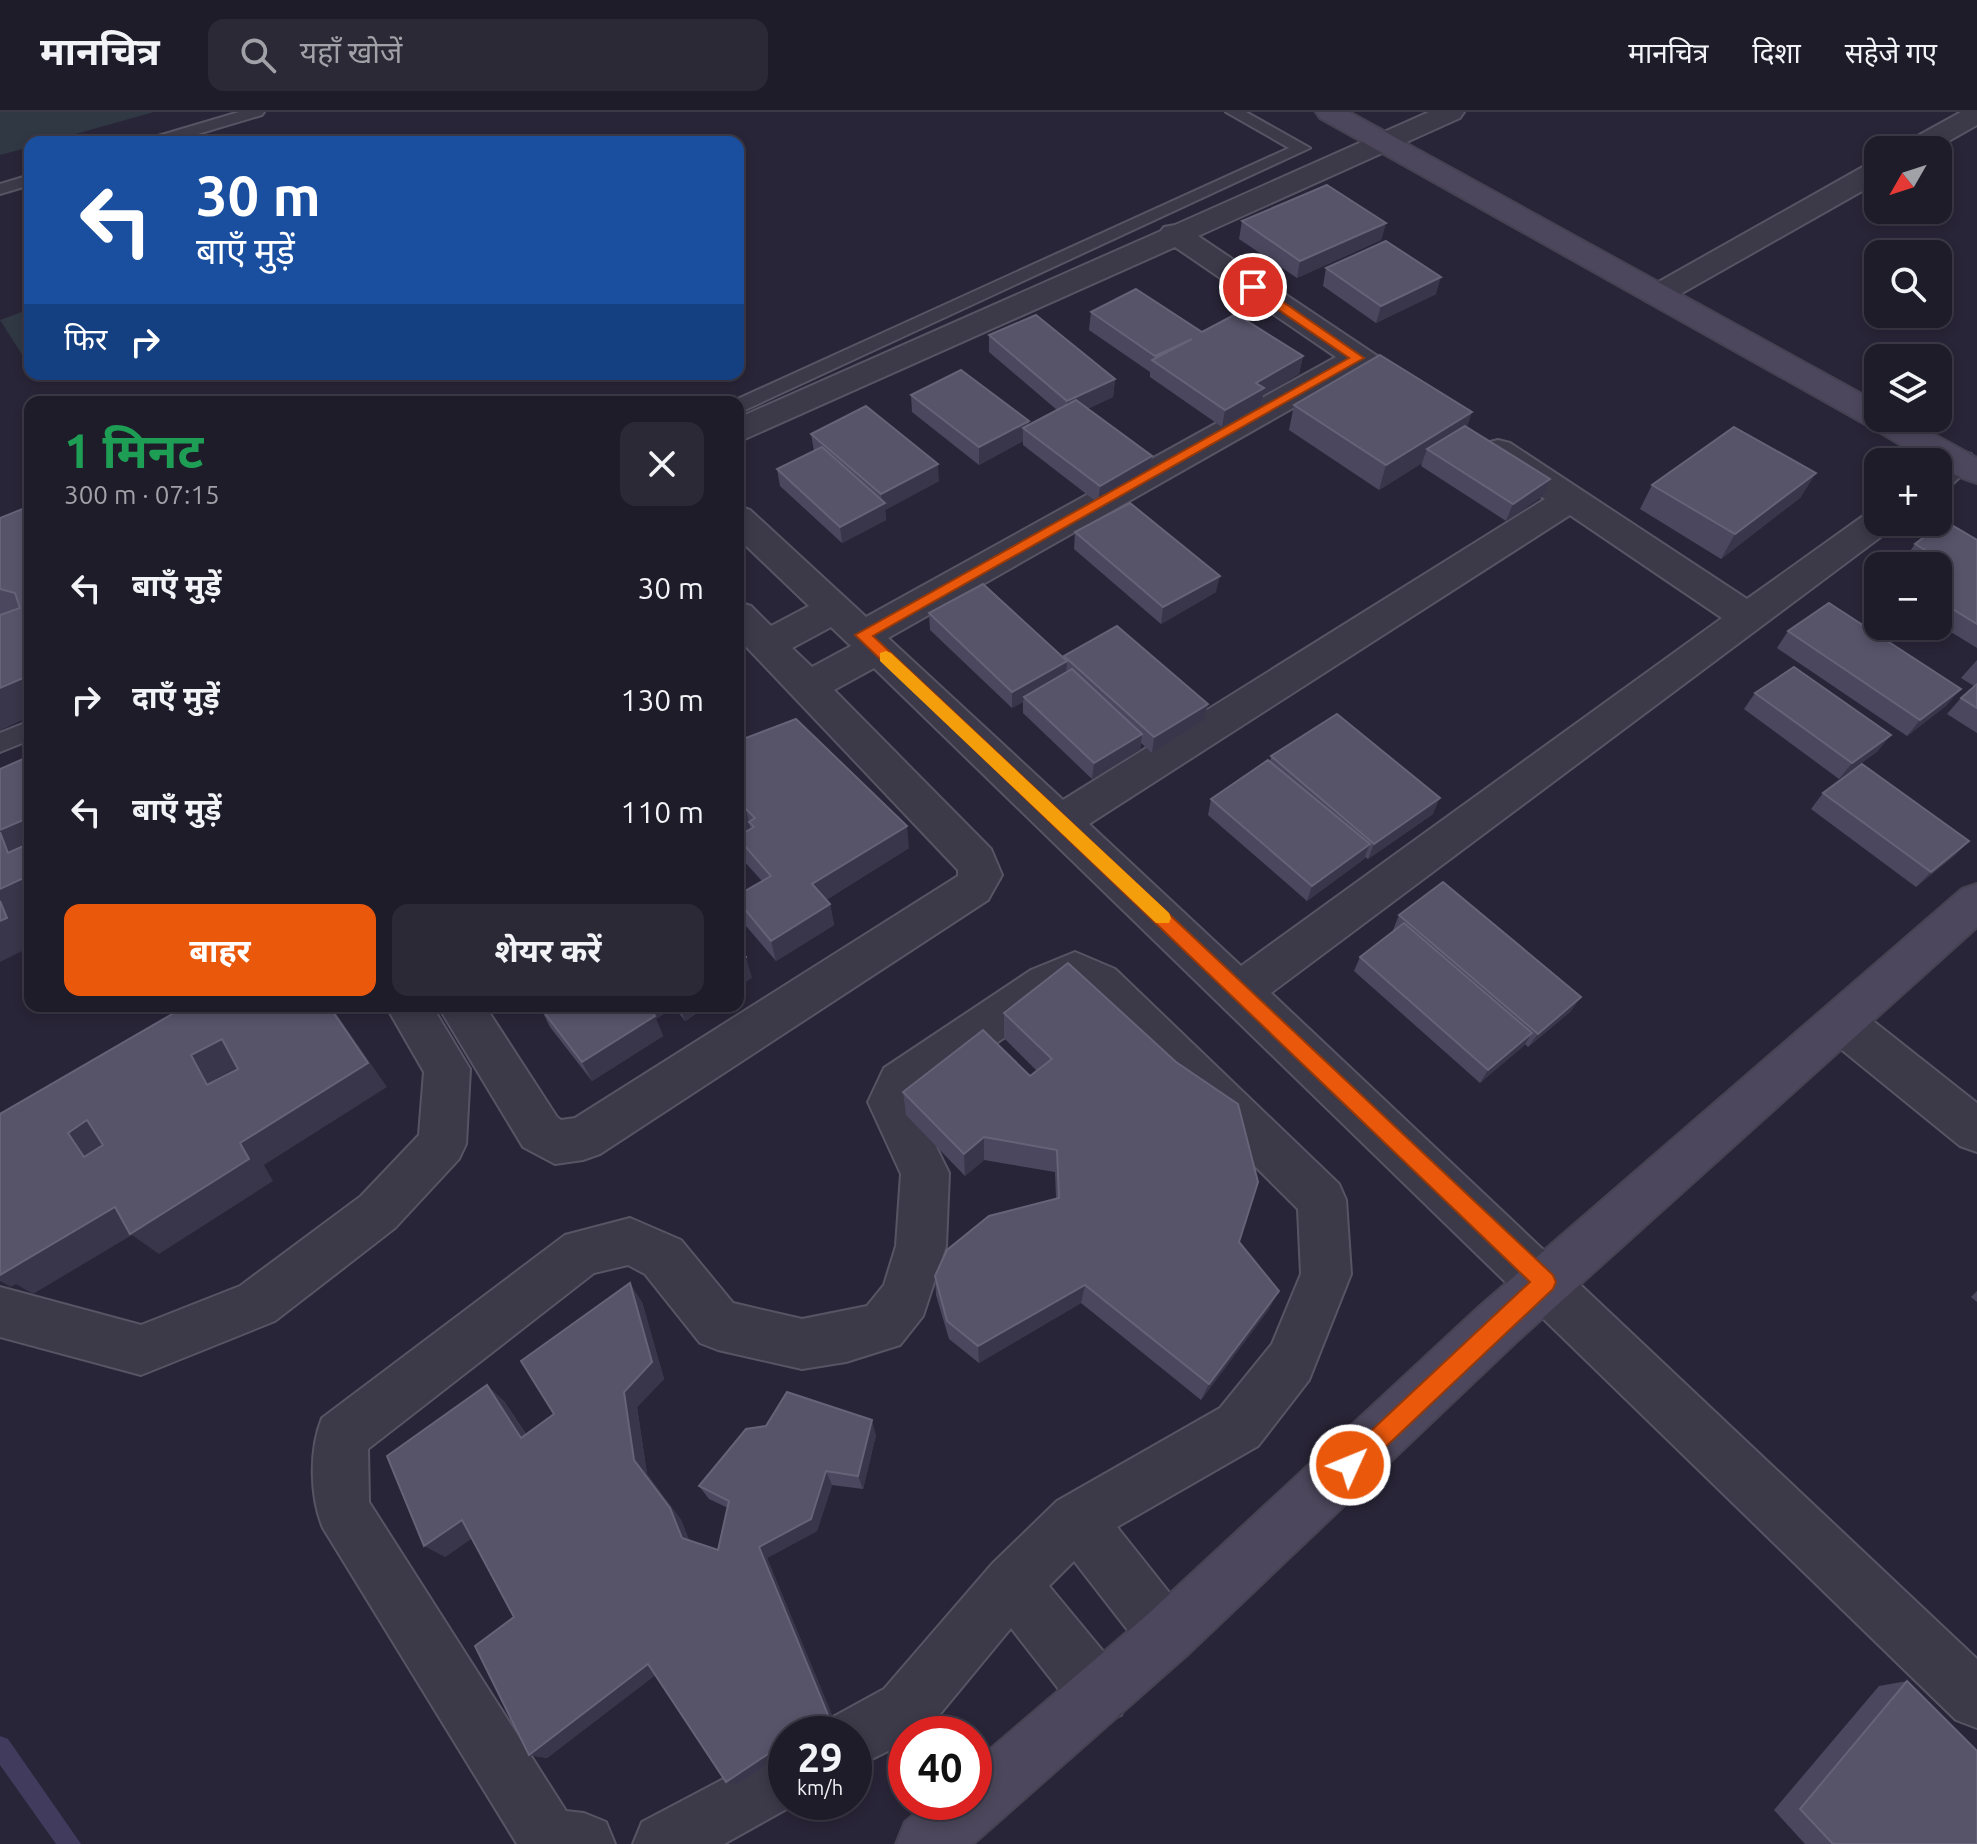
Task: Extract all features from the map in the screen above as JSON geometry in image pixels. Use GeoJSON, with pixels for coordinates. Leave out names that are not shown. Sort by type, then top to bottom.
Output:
{"type":"FeatureCollection","features":[{"type":"Feature","properties":{"kind":"street"},"geometry":{"type":"LineString","coordinates":[[1329,112],[1864,410]]}},
{"type":"Feature","properties":{"kind":"street"},"geometry":{"type":"LineString","coordinates":[[744,428],[1174,233],[1451,112]]}},
{"type":"Feature","properties":{"kind":"street"},"geometry":{"type":"LineString","coordinates":[[1938,136],[1977,114]]}},
{"type":"Feature","properties":{"kind":"street"},"geometry":{"type":"LineString","coordinates":[[1657,295],[1864,178]]}},
{"type":"Feature","properties":{"kind":"street"},"geometry":{"type":"LineString","coordinates":[[1174,233],[1437,411]]}},
{"type":"Feature","properties":{"kind":"street"},"geometry":{"type":"LineString","coordinates":[[807,687],[858,631],[1358,358]]}},
{"type":"Feature","properties":{"kind":"street"},"geometry":{"type":"LineString","coordinates":[[1900,432],[1958,471]]}},
{"type":"Feature","properties":{"kind":"street"},"geometry":{"type":"LineString","coordinates":[[1477,437],[1747,617]]}},
{"type":"Feature","properties":{"kind":"street"},"geometry":{"type":"LineString","coordinates":[[1059,823],[1570,499]]}},
{"type":"Feature","properties":{"kind":"street"},"geometry":{"type":"LineString","coordinates":[[744,524],[1059,823],[1138,893],[1238,993],[1545,1282],[1977,1699]]}},
{"type":"Feature","properties":{"kind":"street"},"geometry":{"type":"LineString","coordinates":[[1238,993],[1864,532]]}},
{"type":"Feature","properties":{"kind":"street"},"geometry":{"type":"LineString","coordinates":[[752,630],[858,631]]}},
{"type":"Feature","properties":{"kind":"street"},"geometry":{"type":"LineString","coordinates":[[464,1012],[540,1132],[555,1142],[583,1139],[973,888],[981,875],[976,861],[752,630]]}},
{"type":"Feature","properties":{"kind":"street"},"geometry":{"type":"LineString","coordinates":[[927,1844],[1167,1635],[1545,1282],[1977,901]]}},
{"type":"Feature","properties":{"kind":"street"},"geometry":{"type":"LineString","coordinates":[[584,1844],[549,1840],[342,1509],[341,1437],[582,1252],[630,1241],[663,1257],[718,1325],[802,1344],[882,1327],[905,1299],[921,1246],[925,1173],[891,1102],[900,1082],[1047,983],[1075,971],[1099,982],[1322,1200],[1326,1274],[1291,1362],[1239,1427],[1076,1520],[1012,1584],[905,1710],[872,1728]]}},
{"type":"Feature","properties":{"kind":"street"},"geometry":{"type":"LineString","coordinates":[[0,1312],[141,1350],[257,1304],[378,1212],[442,1144],[447,1069],[412,1012]]}},
{"type":"Feature","properties":{"kind":"street"},"geometry":{"type":"LineString","coordinates":[[1842,1023],[1977,1131]]}},
{"type":"Feature","properties":{"kind":"street"},"geometry":{"type":"LineString","coordinates":[[1076,1520],[1167,1635]]}},
{"type":"Feature","properties":{"kind":"street"},"geometry":{"type":"LineString","coordinates":[[1012,1584],[1100,1694]]}},
{"type":"Feature","properties":{"kind":"street"},"geometry":{"type":"LineString","coordinates":[[664,1844],[768,1786]]}},
{"type":"Feature","properties":{"kind":"lane"},"geometry":{"type":"LineString","coordinates":[[174,136],[256,112]]}},
{"type":"Feature","properties":{"kind":"lane"},"geometry":{"type":"LineString","coordinates":[[744,403],[1302,148],[1234,112]]}},
{"type":"Feature","properties":{"kind":"lane"},"geometry":{"type":"LineString","coordinates":[[0,189],[24,182]]}},
{"type":"Feature","properties":{"kind":"lane"},"geometry":{"type":"LineString","coordinates":[[0,743],[24,733]]}},
{"type":"Feature","properties":{"kind":"shaded area"},"geometry":{"type":"Polygon","coordinates":[[[0,112],[154,112],[68,136],[24,136],[24,149],[0,155],[0,112]]]}},
{"type":"Feature","properties":{"kind":"shaded area"},"geometry":{"type":"Polygon","coordinates":[[[24,311],[24,358],[0,320],[24,311]]]}},
{"type":"Feature","properties":{"kind":"building"},"geometry":{"type":"Polygon","coordinates":[[[1327,185],[1386,223],[1300,261],[1242,221],[1327,185]]]}},
{"type":"Feature","properties":{"kind":"building"},"geometry":{"type":"Polygon","coordinates":[[[1386,241],[1441,277],[1381,306],[1326,268],[1386,241]]]}},
{"type":"Feature","properties":{"kind":"building"},"geometry":{"type":"Polygon","coordinates":[[[1136,289],[1202,332],[1236,314],[1303,356],[1256,383],[1264,388],[1225,410],[1152,360],[1192,339],[1155,356],[1091,312],[1136,289]]]}},
{"type":"Feature","properties":{"kind":"building"},"geometry":{"type":"Polygon","coordinates":[[[1036,315],[1115,379],[1067,401],[989,335],[1036,315]]]}},
{"type":"Feature","properties":{"kind":"building"},"geometry":{"type":"Polygon","coordinates":[[[1380,355],[1472,412],[1386,465],[1294,405],[1380,355]]]}},
{"type":"Feature","properties":{"kind":"building"},"geometry":{"type":"Polygon","coordinates":[[[961,370],[1029,421],[979,447],[911,395],[961,370]]]}},
{"type":"Feature","properties":{"kind":"building"},"geometry":{"type":"Polygon","coordinates":[[[1076,400],[1152,456],[1100,486],[1023,428],[1076,400]]]}},
{"type":"Feature","properties":{"kind":"building"},"geometry":{"type":"Polygon","coordinates":[[[866,406],[938,464],[881,494],[811,434],[866,406]]]}},
{"type":"Feature","properties":{"kind":"building"},"geometry":{"type":"Polygon","coordinates":[[[1465,426],[1550,479],[1513,504],[1427,449],[1465,426]]]}},
{"type":"Feature","properties":{"kind":"building"},"geometry":{"type":"Polygon","coordinates":[[[1734,427],[1816,473],[1735,534],[1652,485],[1734,427]]]}},
{"type":"Feature","properties":{"kind":"building"},"geometry":{"type":"Polygon","coordinates":[[[822,447],[885,503],[840,527],[777,469],[822,447]]]}},
{"type":"Feature","properties":{"kind":"building"},"geometry":{"type":"Polygon","coordinates":[[[1130,503],[1220,576],[1163,607],[1075,532],[1130,503]]]}},
{"type":"Feature","properties":{"kind":"building"},"geometry":{"type":"Polygon","coordinates":[[[24,508],[24,678],[0,688],[0,615],[20,608],[15,593],[0,589],[0,518],[24,508]]]}},
{"type":"Feature","properties":{"kind":"building"},"geometry":{"type":"Polygon","coordinates":[[[1952,525],[1977,540],[1977,624],[1952,609],[1952,552],[1928,552],[1915,544],[1925,536],[1952,536],[1952,525]]]}},
{"type":"Feature","properties":{"kind":"building"},"geometry":{"type":"Polygon","coordinates":[[[983,584],[1067,661],[1012,692],[929,613],[983,584]]]}},
{"type":"Feature","properties":{"kind":"building"},"geometry":{"type":"Polygon","coordinates":[[[1829,603],[1864,626],[1864,640],[1886,640],[1961,689],[1920,720],[1788,631],[1829,603]]]}},
{"type":"Feature","properties":{"kind":"building"},"geometry":{"type":"Polygon","coordinates":[[[1117,626],[1208,704],[1154,737],[1064,656],[1117,626]]]}},
{"type":"Feature","properties":{"kind":"building"},"geometry":{"type":"Polygon","coordinates":[[[1794,667],[1891,735],[1852,763],[1755,693],[1794,667]]]}},
{"type":"Feature","properties":{"kind":"building"},"geometry":{"type":"Polygon","coordinates":[[[1072,669],[1142,734],[1094,763],[1024,697],[1072,669]]]}},
{"type":"Feature","properties":{"kind":"building"},"geometry":{"type":"Polygon","coordinates":[[[1977,684],[1977,708],[1961,698],[1977,684]]]}},
{"type":"Feature","properties":{"kind":"building"},"geometry":{"type":"Polygon","coordinates":[[[1337,714],[1440,798],[1374,844],[1271,756],[1337,714]]]}},
{"type":"Feature","properties":{"kind":"building"},"geometry":{"type":"Polygon","coordinates":[[[796,719],[907,826],[812,884],[830,904],[771,941],[744,908],[744,892],[771,876],[744,845],[744,833],[754,827],[749,822],[755,818],[744,810],[744,739],[796,719]]]}},
{"type":"Feature","properties":{"kind":"building"},"geometry":{"type":"Polygon","coordinates":[[[24,759],[24,820],[0,830],[0,769],[24,759]]]}},
{"type":"Feature","properties":{"kind":"building"},"geometry":{"type":"Polygon","coordinates":[[[1268,760],[1370,844],[1312,886],[1211,799],[1268,760]]]}},
{"type":"Feature","properties":{"kind":"building"},"geometry":{"type":"Polygon","coordinates":[[[1862,764],[1969,841],[1931,872],[1823,793],[1862,764]]]}},
{"type":"Feature","properties":{"kind":"building"},"geometry":{"type":"Polygon","coordinates":[[[0,832],[8,853],[24,846],[24,878],[0,889],[0,832]]]}},
{"type":"Feature","properties":{"kind":"building"},"geometry":{"type":"Polygon","coordinates":[[[1443,882],[1581,997],[1538,1034],[1399,915],[1443,882]]]}},
{"type":"Feature","properties":{"kind":"building"},"geometry":{"type":"Polygon","coordinates":[[[0,901],[7,918],[0,921],[0,901]]]}},
{"type":"Feature","properties":{"kind":"building"},"geometry":{"type":"Polygon","coordinates":[[[1404,923],[1532,1033],[1488,1070],[1360,957],[1404,923]]]}},
{"type":"Feature","properties":{"kind":"building"},"geometry":{"type":"Polygon","coordinates":[[[1068,963],[1176,1062],[1238,1104],[1258,1182],[1239,1242],[1279,1291],[1209,1384],[1085,1285],[978,1346],[947,1321],[935,1276],[947,1250],[989,1216],[1059,1198],[1057,1150],[984,1137],[964,1154],[903,1092],[983,1030],[1030,1076],[1052,1059],[1004,1013],[1068,963]]]}},
{"type":"Feature","properties":{"kind":"building"},"geometry":{"type":"Polygon","coordinates":[[[176,1012],[333,1012],[368,1063],[240,1143],[249,1159],[130,1234],[115,1207],[0,1275],[0,1114],[176,1012]],[[222,1039],[191,1055],[207,1085],[238,1069],[222,1039]],[[87,1120],[68,1133],[84,1157],[103,1145],[87,1120]]]}},
{"type":"Feature","properties":{"kind":"building"},"geometry":{"type":"Polygon","coordinates":[[[544,1012],[652,1012],[655,1016],[582,1062],[544,1012]]]}},
{"type":"Feature","properties":{"kind":"building"},"geometry":{"type":"Polygon","coordinates":[[[630,1283],[652,1362],[624,1392],[634,1460],[670,1508],[682,1538],[718,1550],[729,1501],[699,1486],[746,1429],[766,1426],[787,1392],[872,1420],[858,1476],[826,1471],[811,1519],[759,1547],[828,1715],[768,1716],[768,1754],[726,1782],[648,1664],[529,1755],[475,1646],[514,1617],[462,1520],[424,1546],[387,1456],[487,1385],[521,1438],[554,1414],[521,1361],[630,1283]]]}},
{"type":"Feature","properties":{"kind":"building"},"geometry":{"type":"Polygon","coordinates":[[[1907,1681],[1977,1751],[1977,1844],[1833,1844],[1800,1809],[1907,1681]]]}},
{"type":"Feature","properties":{"kind":"waterway"},"geometry":{"type":"LineString","coordinates":[[0,1747],[70,1844]]}},
{"type":"Feature","properties":{"kind":"slow traffic"},"geometry":{"type":"LineString","coordinates":[[886,657],[1162,918]]}},
{"type":"Feature","properties":{"kind":"route"},"geometry":{"type":"LineString","coordinates":[[1253,287],[1358,358],[863,635],[1545,1282],[1350,1465]]}}]}
